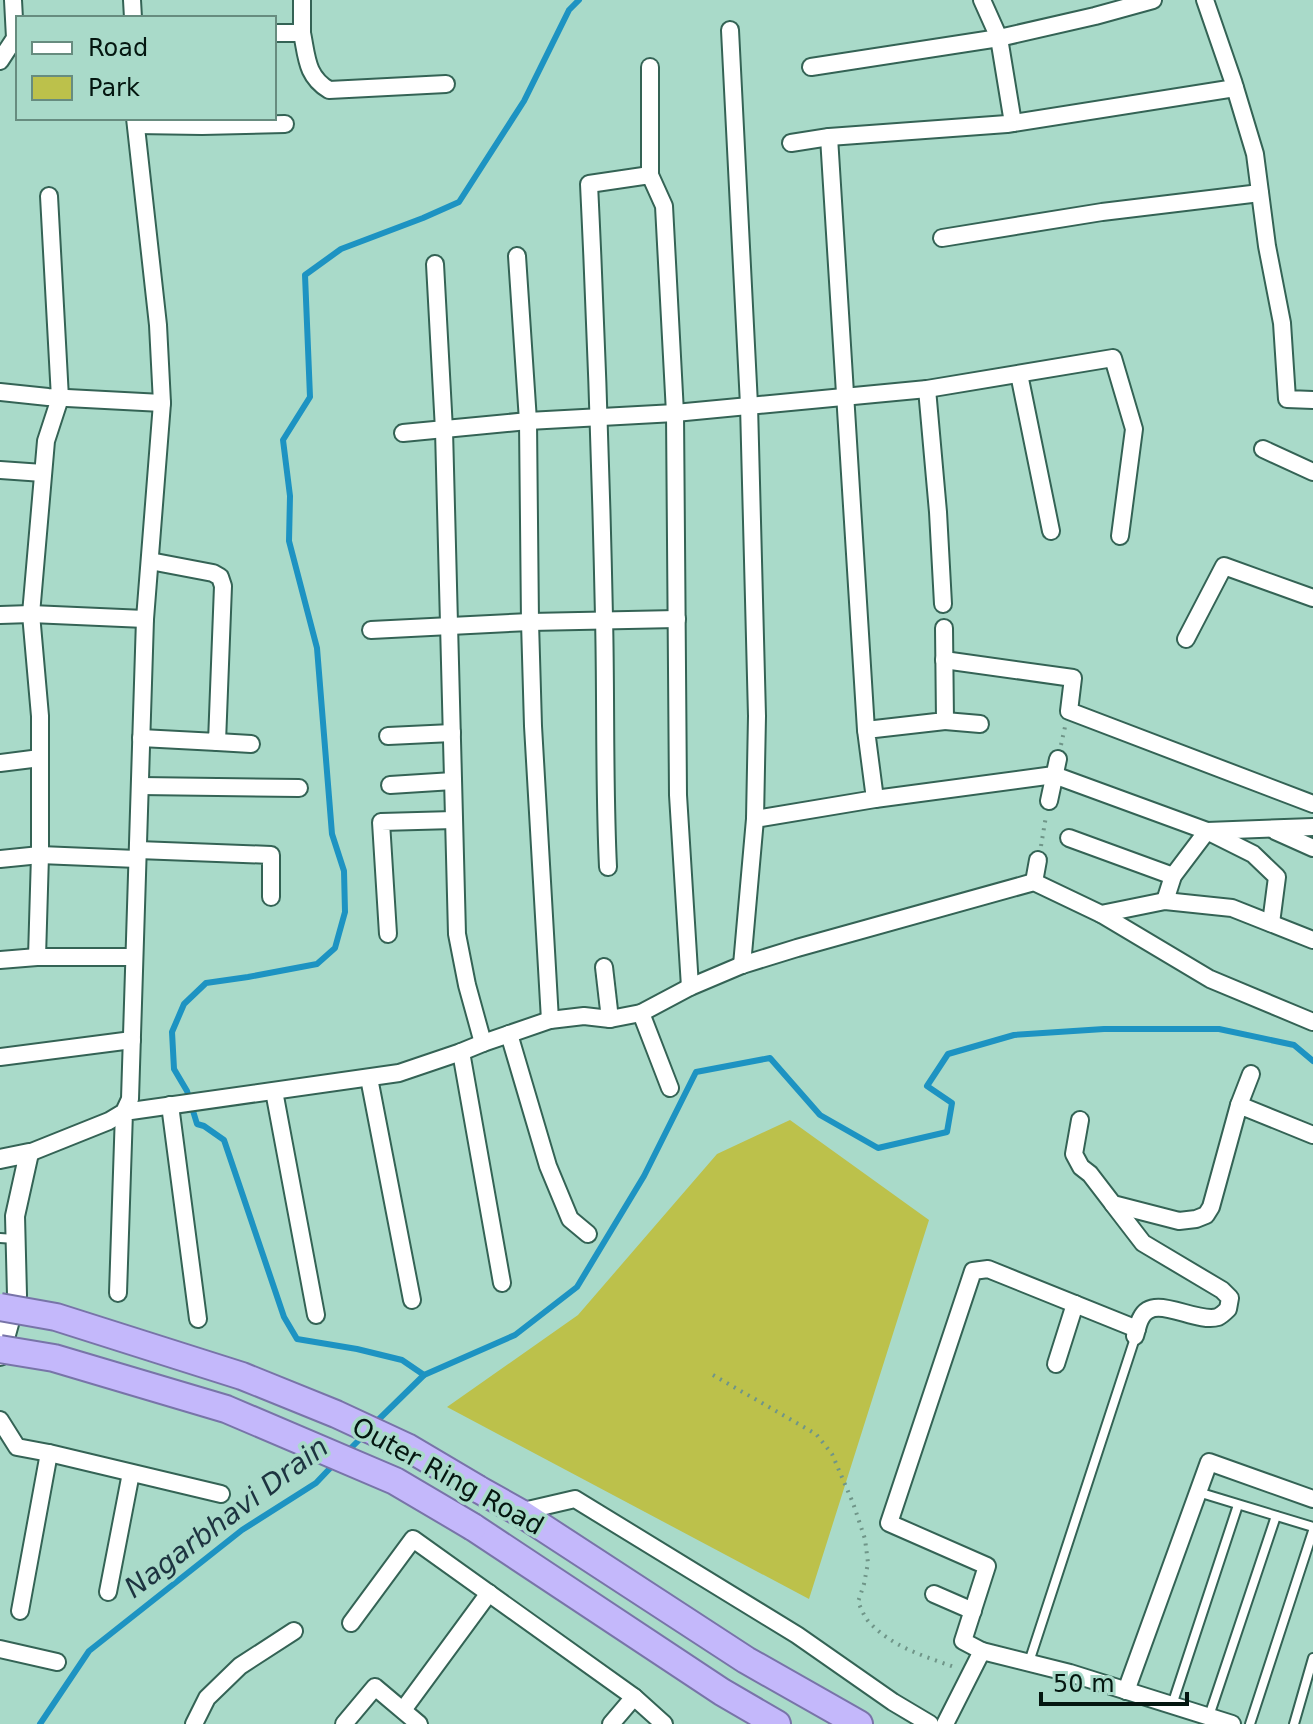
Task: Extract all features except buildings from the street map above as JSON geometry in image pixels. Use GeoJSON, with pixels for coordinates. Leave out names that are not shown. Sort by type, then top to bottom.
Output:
{"type":"FeatureCollection","features":[{"type":"Feature","properties":{"kind":"highway","name":"Outer Ring Road"},"geometry":{"type":"LineString","coordinates":[[0,1307],[56,1317],[242,1376],[393,1440],[519,1512],[746,1660],[859,1724]]}},
{"type":"Feature","properties":{"kind":"highway","name":"Outer Ring Road"},"geometry":{"type":"LineString","coordinates":[[0,1349],[54,1358],[226,1409],[395,1481],[473,1527],[722,1692],[777,1724]]}},
{"type":"Feature","properties":{"kind":"street"},"geometry":{"type":"LineString","coordinates":[[0,61],[15,38],[13,0]]}},
{"type":"Feature","properties":{"kind":"street"},"geometry":{"type":"LineString","coordinates":[[302,0],[302,33],[310,71],[319,84],[329,90],[446,84]]}},
{"type":"Feature","properties":{"kind":"street"},"geometry":{"type":"LineString","coordinates":[[982,0],[999,38],[1013,123]]}},
{"type":"Feature","properties":{"kind":"street"},"geometry":{"type":"LineString","coordinates":[[811,67],[999,38],[1092,8],[1153,0]]}},
{"type":"Feature","properties":{"kind":"street"},"geometry":{"type":"LineString","coordinates":[[1205,0],[1255,154],[1267,246],[1282,323],[1287,399],[1313,400]]}},
{"type":"Feature","properties":{"kind":"street"},"geometry":{"type":"LineString","coordinates":[[730,30],[756,616],[755,819],[742,965]]}},
{"type":"Feature","properties":{"kind":"street"},"geometry":{"type":"LineString","coordinates":[[276,33],[302,33]]}},
{"type":"Feature","properties":{"kind":"street"},"geometry":{"type":"LineString","coordinates":[[650,67],[650,175],[664,206],[675,413],[678,795],[690,987]]}},
{"type":"Feature","properties":{"kind":"street"},"geometry":{"type":"LineString","coordinates":[[791,143],[829,137],[1013,123],[1235,88]]}},
{"type":"Feature","properties":{"kind":"street"},"geometry":{"type":"LineString","coordinates":[[118,1293],[124,1112],[130,1099],[145,619],[162,403],[146,198],[135,121],[202,126],[285,124]]}},
{"type":"Feature","properties":{"kind":"street"},"geometry":{"type":"LineString","coordinates":[[829,137],[866,730],[875,799]]}},
{"type":"Feature","properties":{"kind":"street"},"geometry":{"type":"LineString","coordinates":[[608,867],[600,417],[589,184],[650,175]]}},
{"type":"Feature","properties":{"kind":"street"},"geometry":{"type":"LineString","coordinates":[[942,238],[1102,212],[1260,193]]}},
{"type":"Feature","properties":{"kind":"street"},"geometry":{"type":"LineString","coordinates":[[37,957],[40,716],[31,614],[46,441],[60,398],[49,196]]}},
{"type":"Feature","properties":{"kind":"street"},"geometry":{"type":"LineString","coordinates":[[517,256],[528,421],[533,726],[550,1020]]}},
{"type":"Feature","properties":{"kind":"street"},"geometry":{"type":"LineString","coordinates":[[435,264],[444,430],[457,934],[483,1043]]}},
{"type":"Feature","properties":{"kind":"street"},"geometry":{"type":"LineString","coordinates":[[403,433],[528,421],[675,413],[927,389],[1113,358],[1134,429],[1120,536]]}},
{"type":"Feature","properties":{"kind":"street"},"geometry":{"type":"LineString","coordinates":[[1019,374],[1051,531]]}},
{"type":"Feature","properties":{"kind":"street"},"geometry":{"type":"LineString","coordinates":[[927,389],[943,604]]}},
{"type":"Feature","properties":{"kind":"street"},"geometry":{"type":"LineString","coordinates":[[0,392],[162,403]]}},
{"type":"Feature","properties":{"kind":"street"},"geometry":{"type":"LineString","coordinates":[[1263,449],[1313,472]]}},
{"type":"Feature","properties":{"kind":"street"},"geometry":{"type":"LineString","coordinates":[[0,470],[43,473]]}},
{"type":"Feature","properties":{"kind":"street"},"geometry":{"type":"LineString","coordinates":[[150,561],[220,577],[223,586],[217,742]]}},
{"type":"Feature","properties":{"kind":"street"},"geometry":{"type":"LineString","coordinates":[[1186,639],[1224,566],[1313,598]]}},
{"type":"Feature","properties":{"kind":"street"},"geometry":{"type":"LineString","coordinates":[[0,615],[145,619]]}},
{"type":"Feature","properties":{"kind":"street"},"geometry":{"type":"LineString","coordinates":[[371,630],[677,619]]}},
{"type":"Feature","properties":{"kind":"street"},"geometry":{"type":"LineString","coordinates":[[944,628],[945,721]]}},
{"type":"Feature","properties":{"kind":"street"},"geometry":{"type":"LineString","coordinates":[[944,660],[1073,678],[1069,711],[1313,804]]}},
{"type":"Feature","properties":{"kind":"street"},"geometry":{"type":"LineString","coordinates":[[866,730],[945,721],[980,724]]}},
{"type":"Feature","properties":{"kind":"street"},"geometry":{"type":"LineString","coordinates":[[388,736],[452,733]]}},
{"type":"Feature","properties":{"kind":"street"},"geometry":{"type":"LineString","coordinates":[[141,738],[251,744]]}},
{"type":"Feature","properties":{"kind":"street"},"geometry":{"type":"LineString","coordinates":[[0,763],[40,758]]}},
{"type":"Feature","properties":{"kind":"street"},"geometry":{"type":"LineString","coordinates":[[755,819],[1056,767],[1207,831],[1253,854],[1277,877],[1271,923]]}},
{"type":"Feature","properties":{"kind":"street"},"geometry":{"type":"LineString","coordinates":[[1049,801],[1056,767]]}},
{"type":"Feature","properties":{"kind":"street"},"geometry":{"type":"LineString","coordinates":[[390,785],[453,781]]}},
{"type":"Feature","properties":{"kind":"street"},"geometry":{"type":"LineString","coordinates":[[140,786],[299,788]]}},
{"type":"Feature","properties":{"kind":"street"},"geometry":{"type":"LineString","coordinates":[[388,934],[381,822],[454,820]]}},
{"type":"Feature","properties":{"kind":"street"},"geometry":{"type":"LineString","coordinates":[[1207,831],[1313,827]]}},
{"type":"Feature","properties":{"kind":"street"},"geometry":{"type":"LineString","coordinates":[[1270,829],[1313,848]]}},
{"type":"Feature","properties":{"kind":"street"},"geometry":{"type":"LineString","coordinates":[[1165,901],[1173,876],[1207,831]]}},
{"type":"Feature","properties":{"kind":"street"},"geometry":{"type":"LineString","coordinates":[[1069,838],[1173,876]]}},
{"type":"Feature","properties":{"kind":"street"},"geometry":{"type":"LineString","coordinates":[[0,859],[40,855],[271,855],[271,897]]}},
{"type":"Feature","properties":{"kind":"street"},"geometry":{"type":"LineString","coordinates":[[1034,882],[1038,860]]}},
{"type":"Feature","properties":{"kind":"street"},"geometry":{"type":"LineString","coordinates":[[0,1159],[29,1153],[124,1112],[399,1073],[550,1020],[584,1016],[610,1019],[641,1013],[690,987],[742,965],[1034,882],[1101,914],[1210,979],[1313,1022]]}},
{"type":"Feature","properties":{"kind":"street"},"geometry":{"type":"LineString","coordinates":[[1101,914],[1165,901],[1232,908],[1313,940]]}},
{"type":"Feature","properties":{"kind":"street"},"geometry":{"type":"LineString","coordinates":[[0,960],[134,957]]}},
{"type":"Feature","properties":{"kind":"street"},"geometry":{"type":"LineString","coordinates":[[604,967],[610,1019]]}},
{"type":"Feature","properties":{"kind":"street"},"geometry":{"type":"LineString","coordinates":[[641,1013],[670,1088]]}},
{"type":"Feature","properties":{"kind":"street"},"geometry":{"type":"LineString","coordinates":[[509,1034],[548,1166],[570,1219],[588,1234]]}},
{"type":"Feature","properties":{"kind":"street"},"geometry":{"type":"LineString","coordinates":[[0,1057],[132,1040]]}},
{"type":"Feature","properties":{"kind":"street"},"geometry":{"type":"LineString","coordinates":[[461,1052],[502,1283]]}},
{"type":"Feature","properties":{"kind":"street"},"geometry":{"type":"LineString","coordinates":[[1113,1204],[1179,1221],[1206,1215],[1251,1074]]}},
{"type":"Feature","properties":{"kind":"street"},"geometry":{"type":"LineString","coordinates":[[369,1078],[412,1300]]}},
{"type":"Feature","properties":{"kind":"street"},"geometry":{"type":"LineString","coordinates":[[274,1091],[316,1315]]}},
{"type":"Feature","properties":{"kind":"street"},"geometry":{"type":"LineString","coordinates":[[172,1105],[198,1319]]}},
{"type":"Feature","properties":{"kind":"street"},"geometry":{"type":"LineString","coordinates":[[1239,1105],[1313,1135]]}},
{"type":"Feature","properties":{"kind":"street"},"geometry":{"type":"LineString","coordinates":[[1080,1120],[1074,1154],[1081,1167],[1090,1174],[1143,1243],[1222,1290],[1230,1298],[1228,1309],[1218,1317],[1198,1317],[1158,1306],[1147,1310],[1141,1317],[1136,1333],[1075,1304],[988,1269],[973,1271],[889,1523],[987,1566],[963,1641],[982,1651],[1029,1662],[1232,1724]]}},
{"type":"Feature","properties":{"kind":"street"},"geometry":{"type":"LineString","coordinates":[[0,1356],[17,1295],[8,1238],[29,1153]]}},
{"type":"Feature","properties":{"kind":"street"},"geometry":{"type":"LineString","coordinates":[[1056,1364],[1075,1304]]}},
{"type":"Feature","properties":{"kind":"street"},"geometry":{"type":"LineString","coordinates":[[0,1420],[17,1447],[221,1494]]}},
{"type":"Feature","properties":{"kind":"street"},"geometry":{"type":"LineString","coordinates":[[20,1611],[49,1453]]}},
{"type":"Feature","properties":{"kind":"street"},"geometry":{"type":"LineString","coordinates":[[1126,1691],[1209,1462],[1313,1499]]}},
{"type":"Feature","properties":{"kind":"street"},"geometry":{"type":"LineString","coordinates":[[108,1592],[131,1473]]}},
{"type":"Feature","properties":{"kind":"street"},"geometry":{"type":"LineString","coordinates":[[519,1512],[575,1499],[797,1635],[930,1724]]}},
{"type":"Feature","properties":{"kind":"street"},"geometry":{"type":"LineString","coordinates":[[351,1623],[413,1539],[634,1697],[664,1724]]}},
{"type":"Feature","properties":{"kind":"street"},"geometry":{"type":"LineString","coordinates":[[403,1710],[489,1593]]}},
{"type":"Feature","properties":{"kind":"street"},"geometry":{"type":"LineString","coordinates":[[934,1594],[973,1611]]}},
{"type":"Feature","properties":{"kind":"street"},"geometry":{"type":"LineString","coordinates":[[194,1724],[207,1698],[240,1666],[294,1631]]}},
{"type":"Feature","properties":{"kind":"street"},"geometry":{"type":"LineString","coordinates":[[0,1649],[57,1662]]}},
{"type":"Feature","properties":{"kind":"street"},"geometry":{"type":"LineString","coordinates":[[945,1724],[982,1651]]}},
{"type":"Feature","properties":{"kind":"street"},"geometry":{"type":"LineString","coordinates":[[344,1724],[375,1687],[419,1724]]}},
{"type":"Feature","properties":{"kind":"street"},"geometry":{"type":"LineString","coordinates":[[611,1724],[634,1697]]}},
{"type":"Feature","properties":{"kind":"lane"},"geometry":{"type":"LineString","coordinates":[[1029,1662],[1136,1333]]}},
{"type":"Feature","properties":{"kind":"lane"},"geometry":{"type":"LineString","coordinates":[[1198,1492],[1313,1529],[1250,1724]]}},
{"type":"Feature","properties":{"kind":"lane"},"geometry":{"type":"LineString","coordinates":[[1172,1706],[1238,1505]]}},
{"type":"Feature","properties":{"kind":"lane"},"geometry":{"type":"LineString","coordinates":[[1209,1717],[1276,1516]]}},
{"type":"Feature","properties":{"kind":"lane"},"geometry":{"type":"LineString","coordinates":[[1294,1724],[1313,1658]]}},
{"type":"Feature","properties":{"kind":"path"},"geometry":{"type":"LineString","coordinates":[[1056,767],[1069,711]]}},
{"type":"Feature","properties":{"kind":"path"},"geometry":{"type":"LineString","coordinates":[[1038,860],[1049,801]]}},
{"type":"Feature","properties":{"kind":"path"},"geometry":{"type":"LineString","coordinates":[[713,1375],[816,1434],[832,1454],[865,1539],[868,1563],[858,1602],[868,1622],[902,1646],[970,1673]]}},
{"type":"Feature","properties":{"kind":"green space"},"geometry":{"type":"Polygon","coordinates":[[[790,1120],[929,1220],[809,1599],[447,1407],[578,1315],[717,1154],[790,1120]]]}},
{"type":"Feature","properties":{"kind":"waterway"},"geometry":{"type":"LineString","coordinates":[[424,1375],[402,1360],[297,1339],[284,1317],[224,1140],[197,1124],[187,1091],[174,1069],[172,1032],[184,1004],[206,983],[317,964],[335,948],[345,912],[344,871],[332,834],[317,648],[289,541],[290,496],[283,440],[310,397],[305,275],[341,249],[459,202],[524,101],[569,10],[579,0]]}},
{"type":"Feature","properties":{"kind":"waterway","name":"Nagarbhavi Drain"},"geometry":{"type":"LineString","coordinates":[[374,1424],[424,1375],[515,1335],[577,1287],[644,1176],[696,1072],[770,1058],[820,1115],[878,1148],[947,1132],[952,1103],[927,1086],[948,1054],[1014,1035],[1104,1029],[1219,1029],[1294,1045],[1313,1061]]}},
{"type":"Feature","properties":{"kind":"waterway","name":"Nagarbhavi Drain"},"geometry":{"type":"LineString","coordinates":[[346,1453],[364,1435]]}},
{"type":"Feature","properties":{"kind":"waterway","name":"Nagarbhavi Drain"},"geometry":{"type":"LineString","coordinates":[[40,1724],[89,1651],[242,1530],[316,1483],[335,1463]]}}]}
